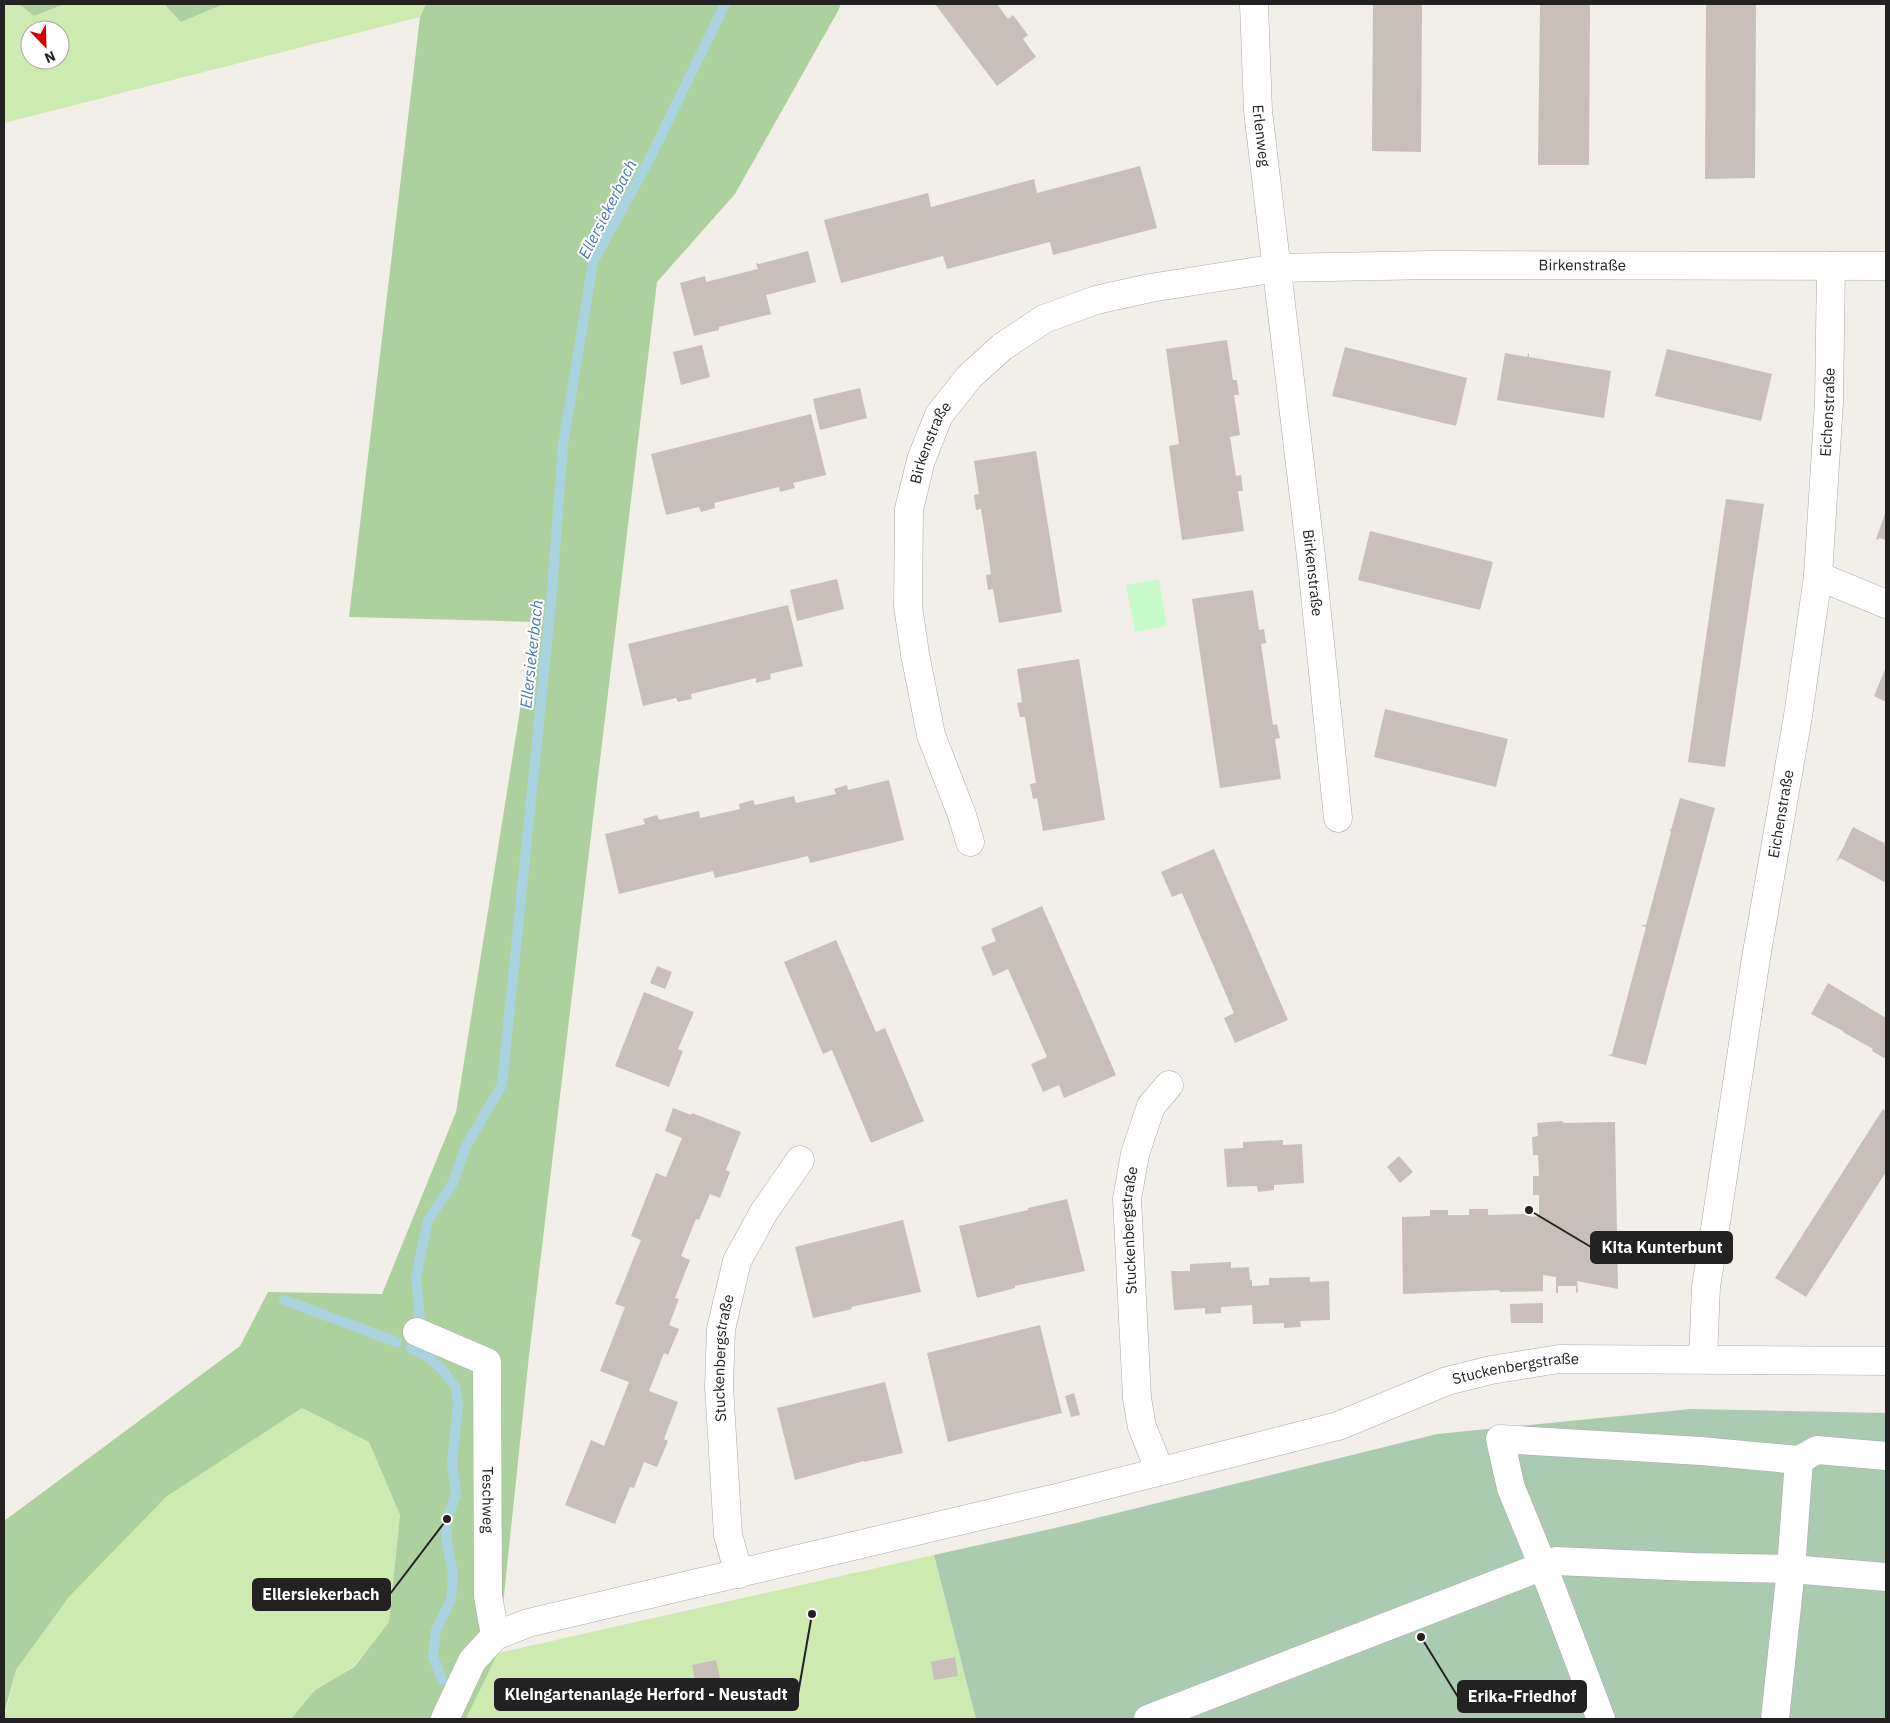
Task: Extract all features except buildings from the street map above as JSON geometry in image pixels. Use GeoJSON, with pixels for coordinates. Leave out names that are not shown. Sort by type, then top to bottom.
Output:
{"type":"FeatureCollection","features":[{"type":"Feature","properties":{"kind":"street","name":"Erlenweg"},"geometry":{"type":"LineString","coordinates":[[1254,4],[1258,111],[1278,268]]}},
{"type":"Feature","properties":{"kind":"street","name":"Birkenstraße"},"geometry":{"type":"LineString","coordinates":[[970,842],[962,815],[931,735],[915,654],[908,606],[909,509],[921,460],[939,415],[969,378],[1002,347],[1044,319],[1096,300],[1150,288],[1278,268],[1433,265],[1886,266]]}},
{"type":"Feature","properties":{"kind":"street","name":"Eichenstraße"},"geometry":{"type":"LineString","coordinates":[[1703,1359],[1706,1287],[1756,958],[1798,716],[1818,576],[1829,402],[1831,266]]}},
{"type":"Feature","properties":{"kind":"street","name":"Birkenstraße"},"geometry":{"type":"LineString","coordinates":[[1278,268],[1312,565],[1338,818]]}},
{"type":"Feature","properties":{"kind":"street"},"geometry":{"type":"LineString","coordinates":[[1818,576],[1886,604]]}},
{"type":"Feature","properties":{"kind":"street","name":"Stuckenbergstraße"},"geometry":{"type":"LineString","coordinates":[[1160,1472],[1142,1427],[1137,1398],[1127,1199],[1136,1154],[1151,1106],[1169,1085]]}},
{"type":"Feature","properties":{"kind":"street","name":"Stuckenbergstraße"},"geometry":{"type":"LineString","coordinates":[[739,1574],[728,1535],[719,1386],[721,1329],[737,1261],[764,1212],[800,1160]]}},
{"type":"Feature","properties":{"kind":"street","name":"Teschweg"},"geometry":{"type":"LineString","coordinates":[[417,1332],[487,1362],[488,1596],[495,1636]]}},
{"type":"Feature","properties":{"kind":"street","name":"Stuckenbergstraße"},"geometry":{"type":"LineString","coordinates":[[444,1719],[472,1661],[495,1636],[528,1623],[1160,1472],[1338,1426],[1447,1381],[1491,1370],[1559,1359],[1886,1361]]}},
{"type":"Feature","properties":{"kind":"street"},"geometry":{"type":"LineString","coordinates":[[1601,1719],[1543,1566],[1511,1488],[1500,1439],[1701,1451],[1798,1460],[1817,1450],[1886,1456]]}},
{"type":"Feature","properties":{"kind":"street"},"geometry":{"type":"LineString","coordinates":[[1775,1719],[1791,1569],[1798,1460]]}},
{"type":"Feature","properties":{"kind":"street"},"geometry":{"type":"LineString","coordinates":[[1148,1719],[1556,1561],[1684,1567],[1791,1569],[1886,1577]]}},
{"type":"Feature","properties":{"kind":"green space"},"geometry":{"type":"Polygon","coordinates":[[[4,4],[19,4],[34,16],[65,4],[164,4],[181,22],[224,4],[426,4],[420,17],[4,123],[4,4]]]}},
{"type":"Feature","properties":{"kind":"green space"},"geometry":{"type":"Polygon","coordinates":[[[19,4],[65,4],[34,16],[19,4]]]}},
{"type":"Feature","properties":{"kind":"green space"},"geometry":{"type":"Polygon","coordinates":[[[164,4],[224,4],[181,22],[164,4]]]}},
{"type":"Feature","properties":{"kind":"green space"},"geometry":{"type":"Polygon","coordinates":[[[426,4],[841,4],[735,194],[657,282],[529,1356],[498,1653],[466,1719],[291,1719],[315,1690],[354,1667],[389,1622],[400,1515],[369,1442],[302,1408],[166,1497],[69,1597],[16,1670],[4,1714],[4,1521],[240,1346],[268,1292],[382,1294],[456,1112],[534,622],[349,617],[420,17],[426,4]]]}},
{"type":"Feature","properties":{"kind":"green space"},"geometry":{"type":"Polygon","coordinates":[[[1159,579],[1167,626],[1135,632],[1126,585],[1159,579]]]}},
{"type":"Feature","properties":{"kind":"green space"},"geometry":{"type":"Polygon","coordinates":[[[302,1408],[369,1442],[400,1515],[389,1622],[353,1667],[315,1690],[291,1719],[4,1719],[16,1670],[69,1597],[166,1497],[302,1408]]]}},
{"type":"Feature","properties":{"kind":"green space"},"geometry":{"type":"Polygon","coordinates":[[[1691,1409],[1886,1413],[1886,1719],[976,1719],[934,1555],[1068,1525],[1437,1434],[1691,1409]]]}},
{"type":"Feature","properties":{"kind":"green space"},"geometry":{"type":"Polygon","coordinates":[[[934,1555],[976,1719],[466,1719],[498,1653],[934,1555]]]}},
{"type":"Feature","properties":{"kind":"waterway","name":"Ellersiekerbach"},"geometry":{"type":"LineString","coordinates":[[420,1319],[416,1276],[428,1220],[452,1185],[466,1146],[502,1085],[551,603],[563,445],[593,262],[650,158],[725,4]]}},
{"type":"Feature","properties":{"kind":"waterway"},"geometry":{"type":"LineString","coordinates":[[284,1300],[397,1342]]}},
{"type":"Feature","properties":{"kind":"waterway"},"geometry":{"type":"LineString","coordinates":[[411,1348],[428,1357]]}},
{"type":"Feature","properties":{"kind":"waterway","name":"Ellersiekerbach"},"geometry":{"type":"LineString","coordinates":[[424,1348],[428,1357],[440,1367],[455,1386],[458,1402],[452,1463],[456,1494],[447,1519],[447,1543],[453,1573],[451,1600],[436,1630],[433,1656],[442,1680]]}},
{"type":"Feature","properties":{"kind":"place","name":"Kita Kunterbunt"},"geometry":{"type":"Point","coordinates":[1529,1210]}},
{"type":"Feature","properties":{"kind":"place","name":"Ellersiekerbach"},"geometry":{"type":"Point","coordinates":[447,1519]}},
{"type":"Feature","properties":{"kind":"place","name":"Kleingartenanlage Herford - Neustadt"},"geometry":{"type":"Point","coordinates":[812,1614]}},
{"type":"Feature","properties":{"kind":"place","name":"Erika-Friedhof"},"geometry":{"type":"Point","coordinates":[1421,1637]}}]}
